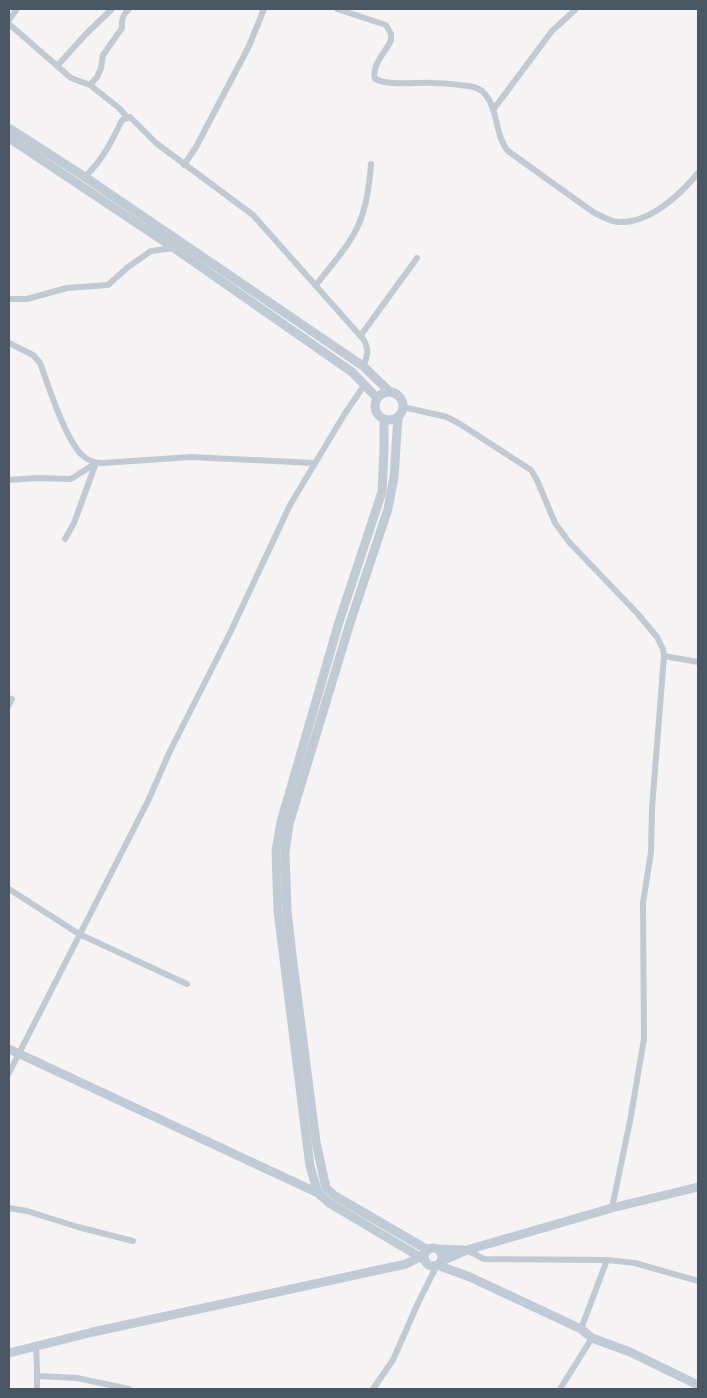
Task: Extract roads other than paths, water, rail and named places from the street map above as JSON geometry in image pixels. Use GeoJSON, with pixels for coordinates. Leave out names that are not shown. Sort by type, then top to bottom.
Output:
{"type":"FeatureCollection","features":[{"type":"Feature","properties":{"kind":"street"},"geometry":{"type":"LineString","coordinates":[[9,20],[17,9]]}},
{"type":"Feature","properties":{"kind":"street"},"geometry":{"type":"LineString","coordinates":[[57,66],[112,9]]}},
{"type":"Feature","properties":{"kind":"street"},"geometry":{"type":"LineString","coordinates":[[90,85],[97,77],[103,55],[122,28],[121,20],[129,9]]}},
{"type":"Feature","properties":{"kind":"street"},"geometry":{"type":"LineString","coordinates":[[184,165],[196,147],[248,46],[264,9]]}},
{"type":"Feature","properties":{"kind":"street"},"geometry":{"type":"LineString","coordinates":[[337,9],[386,25],[390,30],[391,40],[376,66],[374,71],[375,79],[387,82],[474,86],[480,89],[485,94],[493,110],[502,143],[508,151],[593,212],[616,222],[637,220],[664,206],[684,190],[698,174]]}},
{"type":"Feature","properties":{"kind":"street"},"geometry":{"type":"LineString","coordinates":[[493,110],[552,31],[576,9]]}},
{"type":"Feature","properties":{"kind":"street"},"geometry":{"type":"LineString","coordinates":[[9,24],[71,78],[90,85],[119,108],[127,117],[130,117],[156,143],[253,215],[361,335],[368,349],[368,357],[363,366]]}},
{"type":"Feature","properties":{"kind":"street"},"geometry":{"type":"LineString","coordinates":[[85,177],[99,162],[122,120],[127,117]]}},
{"type":"Feature","properties":{"kind":"street"},"geometry":{"type":"LineString","coordinates":[[9,128],[85,177],[363,366],[390,392],[400,397],[403,407],[398,416],[394,477],[388,509],[350,623],[290,824],[284,864],[292,955],[314,1132],[319,1164],[326,1188],[335,1196],[433,1257],[470,1277]]}},
{"type":"Feature","properties":{"kind":"street"},"geometry":{"type":"LineString","coordinates":[[9,138],[174,248],[352,372],[377,398]]}},
{"type":"Feature","properties":{"kind":"street"},"geometry":{"type":"LineString","coordinates":[[316,285],[350,242],[356,230],[369,192],[371,164]]}},
{"type":"Feature","properties":{"kind":"street"},"geometry":{"type":"LineString","coordinates":[[9,299],[27,299],[67,288],[108,284],[128,267],[152,251],[174,248]]}},
{"type":"Feature","properties":{"kind":"street"},"geometry":{"type":"LineString","coordinates":[[361,335],[416,258]]}},
{"type":"Feature","properties":{"kind":"street"},"geometry":{"type":"LineString","coordinates":[[9,343],[33,355],[40,364],[71,441],[82,456],[96,462],[191,457],[314,463]]}},
{"type":"Feature","properties":{"kind":"street"},"geometry":{"type":"LineString","coordinates":[[9,1073],[148,800],[290,505],[314,463],[365,384]]}},
{"type":"Feature","properties":{"kind":"street"},"geometry":{"type":"LineString","coordinates":[[390,392],[383,393],[377,398],[375,408],[378,415],[384,419],[391,420],[398,416]]}},
{"type":"Feature","properties":{"kind":"street"},"geometry":{"type":"LineString","coordinates":[[403,407],[447,417],[531,470],[537,480],[549,513],[569,542],[657,638],[663,649],[664,656],[652,798],[651,852],[643,903],[644,1039],[612,1208]]}},
{"type":"Feature","properties":{"kind":"street"},"geometry":{"type":"LineString","coordinates":[[318,1193],[307,1143],[283,956],[278,911],[276,851],[281,822],[336,632],[382,492],[384,419]]}},
{"type":"Feature","properties":{"kind":"street"},"geometry":{"type":"LineString","coordinates":[[9,480],[37,478],[71,479],[96,462]]}},
{"type":"Feature","properties":{"kind":"street"},"geometry":{"type":"LineString","coordinates":[[65,539],[74,523],[96,462]]}},
{"type":"Feature","properties":{"kind":"street"},"geometry":{"type":"LineString","coordinates":[[664,656],[698,662]]}},
{"type":"Feature","properties":{"kind":"street"},"geometry":{"type":"LineString","coordinates":[[9,698],[12,699],[9,705]]}},
{"type":"Feature","properties":{"kind":"street"},"geometry":{"type":"LineString","coordinates":[[9,889],[79,934],[186,984]]}},
{"type":"Feature","properties":{"kind":"street"},"geometry":{"type":"LineString","coordinates":[[9,1049],[318,1193],[330,1203],[470,1277],[581,1329],[592,1338],[630,1352],[698,1385]]}},
{"type":"Feature","properties":{"kind":"street"},"geometry":{"type":"LineString","coordinates":[[9,1353],[93,1332],[467,1250],[612,1208],[698,1187]]}},
{"type":"Feature","properties":{"kind":"street"},"geometry":{"type":"LineString","coordinates":[[9,1208],[27,1211],[133,1241]]}},
{"type":"Feature","properties":{"kind":"street"},"geometry":{"type":"LineString","coordinates":[[433,1257],[467,1250],[484,1259],[607,1260],[635,1263],[698,1281]]}},
{"type":"Feature","properties":{"kind":"street"},"geometry":{"type":"LineString","coordinates":[[373,1389],[393,1360],[418,1303],[433,1257]]}},
{"type":"Feature","properties":{"kind":"street"},"geometry":{"type":"LineString","coordinates":[[581,1329],[607,1260]]}},
{"type":"Feature","properties":{"kind":"street"},"geometry":{"type":"LineString","coordinates":[[560,1389],[592,1338]]}},
{"type":"Feature","properties":{"kind":"street"},"geometry":{"type":"LineString","coordinates":[[36,1346],[37,1389]]}},
{"type":"Feature","properties":{"kind":"street"},"geometry":{"type":"LineString","coordinates":[[37,1376],[77,1378],[129,1389]]}}]}
